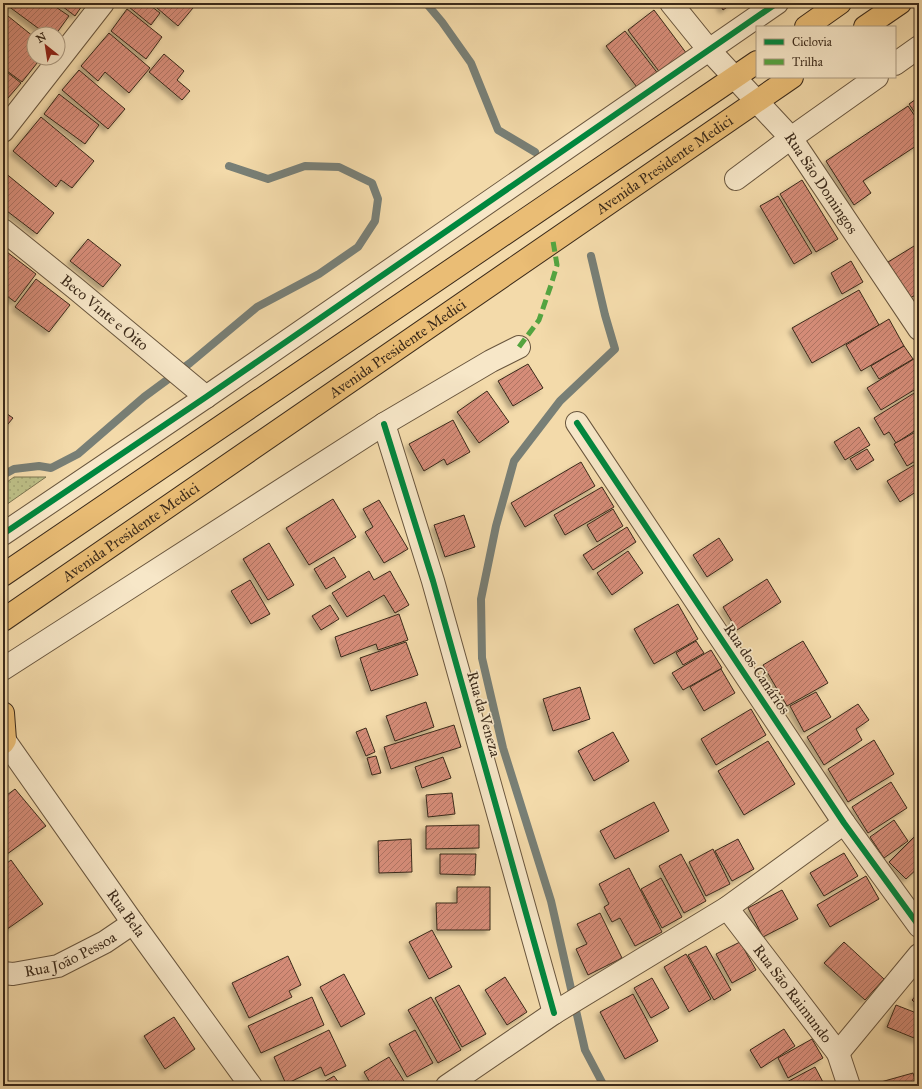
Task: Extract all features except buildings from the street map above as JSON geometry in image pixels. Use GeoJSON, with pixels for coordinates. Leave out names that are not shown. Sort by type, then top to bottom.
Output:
{"type":"FeatureCollection","features":[{"type":"Feature","properties":{"kind":"main road"},"geometry":{"type":"LineString","coordinates":[[807,26],[840,3]]}},
{"type":"Feature","properties":{"kind":"main road"},"geometry":{"type":"LineString","coordinates":[[866,26],[900,3]]}},
{"type":"Feature","properties":{"kind":"main road"},"geometry":{"type":"LineString","coordinates":[[3,575],[756,63]]}},
{"type":"Feature","properties":{"kind":"main road","name":"Avenida Presidente Medici"},"geometry":{"type":"LineString","coordinates":[[4,623],[790,78]]}},
{"type":"Feature","properties":{"kind":"main road"},"geometry":{"type":"LineString","coordinates":[[3,713],[4,740]]}},
{"type":"Feature","properties":{"kind":"street"},"geometry":{"type":"LineString","coordinates":[[3,130],[103,3]]}},
{"type":"Feature","properties":{"kind":"street","name":"Rua São Domingos"},"geometry":{"type":"LineString","coordinates":[[671,3],[709,50],[791,138],[919,329]]}},
{"type":"Feature","properties":{"kind":"street"},"geometry":{"type":"LineString","coordinates":[[3,534],[777,3]]}},
{"type":"Feature","properties":{"kind":"street"},"geometry":{"type":"LineString","coordinates":[[896,63],[919,47]]}},
{"type":"Feature","properties":{"kind":"street"},"geometry":{"type":"LineString","coordinates":[[736,179],[876,78]]}},
{"type":"Feature","properties":{"kind":"street","name":"Beco Vinte e Oito"},"geometry":{"type":"LineString","coordinates":[[3,230],[206,396]]}},
{"type":"Feature","properties":{"kind":"street"},"geometry":{"type":"LineString","coordinates":[[3,669],[384,424],[491,361],[519,347]]}},
{"type":"Feature","properties":{"kind":"street","name":"Rua dos Canários"},"geometry":{"type":"LineString","coordinates":[[577,423],[844,822],[919,926]]}},
{"type":"Feature","properties":{"kind":"street","name":"Rua da Veneza"},"geometry":{"type":"LineString","coordinates":[[384,424],[434,581],[556,1012]]}},
{"type":"Feature","properties":{"kind":"street","name":"Rua Bela"},"geometry":{"type":"LineString","coordinates":[[4,740],[133,923],[251,1086]]}},
{"type":"Feature","properties":{"kind":"street"},"geometry":{"type":"LineString","coordinates":[[447,1086],[556,1012],[727,908],[844,822]]}},
{"type":"Feature","properties":{"kind":"street","name":"Rua São Raimundo"},"geometry":{"type":"LineString","coordinates":[[727,908],[838,1053],[849,1086]]}},
{"type":"Feature","properties":{"kind":"street","name":"Rua João Pessoa"},"geometry":{"type":"LineString","coordinates":[[3,973],[13,974],[58,966],[105,942],[133,923]]}},
{"type":"Feature","properties":{"kind":"street"},"geometry":{"type":"LineString","coordinates":[[838,1053],[919,955]]}},
{"type":"Feature","properties":{"kind":"green space"},"geometry":{"type":"Polygon","coordinates":[[[14,477],[46,477],[3,507],[3,485],[14,477]]]}},
{"type":"Feature","properties":{"kind":"waterway"},"geometry":{"type":"LineString","coordinates":[[426,3],[442,22],[471,63],[498,130],[535,152]]}},
{"type":"Feature","properties":{"kind":"waterway"},"geometry":{"type":"LineString","coordinates":[[3,475],[14,469],[39,466],[51,468],[78,454],[144,397],[190,363],[257,307],[319,274],[358,247],[375,221],[378,199],[372,183],[339,167],[305,166],[268,179],[229,166]]}},
{"type":"Feature","properties":{"kind":"waterway"},"geometry":{"type":"LineString","coordinates":[[591,256],[615,349],[560,401],[514,461],[496,526],[481,599],[482,658],[503,748],[551,901],[585,1050],[604,1086]]}},
{"type":"Feature","properties":{"kind":"marked path"},"geometry":{"type":"LineString","coordinates":[[519,347],[539,320],[551,285],[557,265],[553,241]]}},
{"type":"Feature","properties":{"kind":"cycle path"},"geometry":{"type":"LineString","coordinates":[[3,534],[206,397],[777,3]]}},
{"type":"Feature","properties":{"kind":"cycle path"},"geometry":{"type":"LineString","coordinates":[[577,423],[844,823],[919,926]]}},
{"type":"Feature","properties":{"kind":"cycle path"},"geometry":{"type":"LineString","coordinates":[[384,424],[433,581],[554,1013]]}}]}
